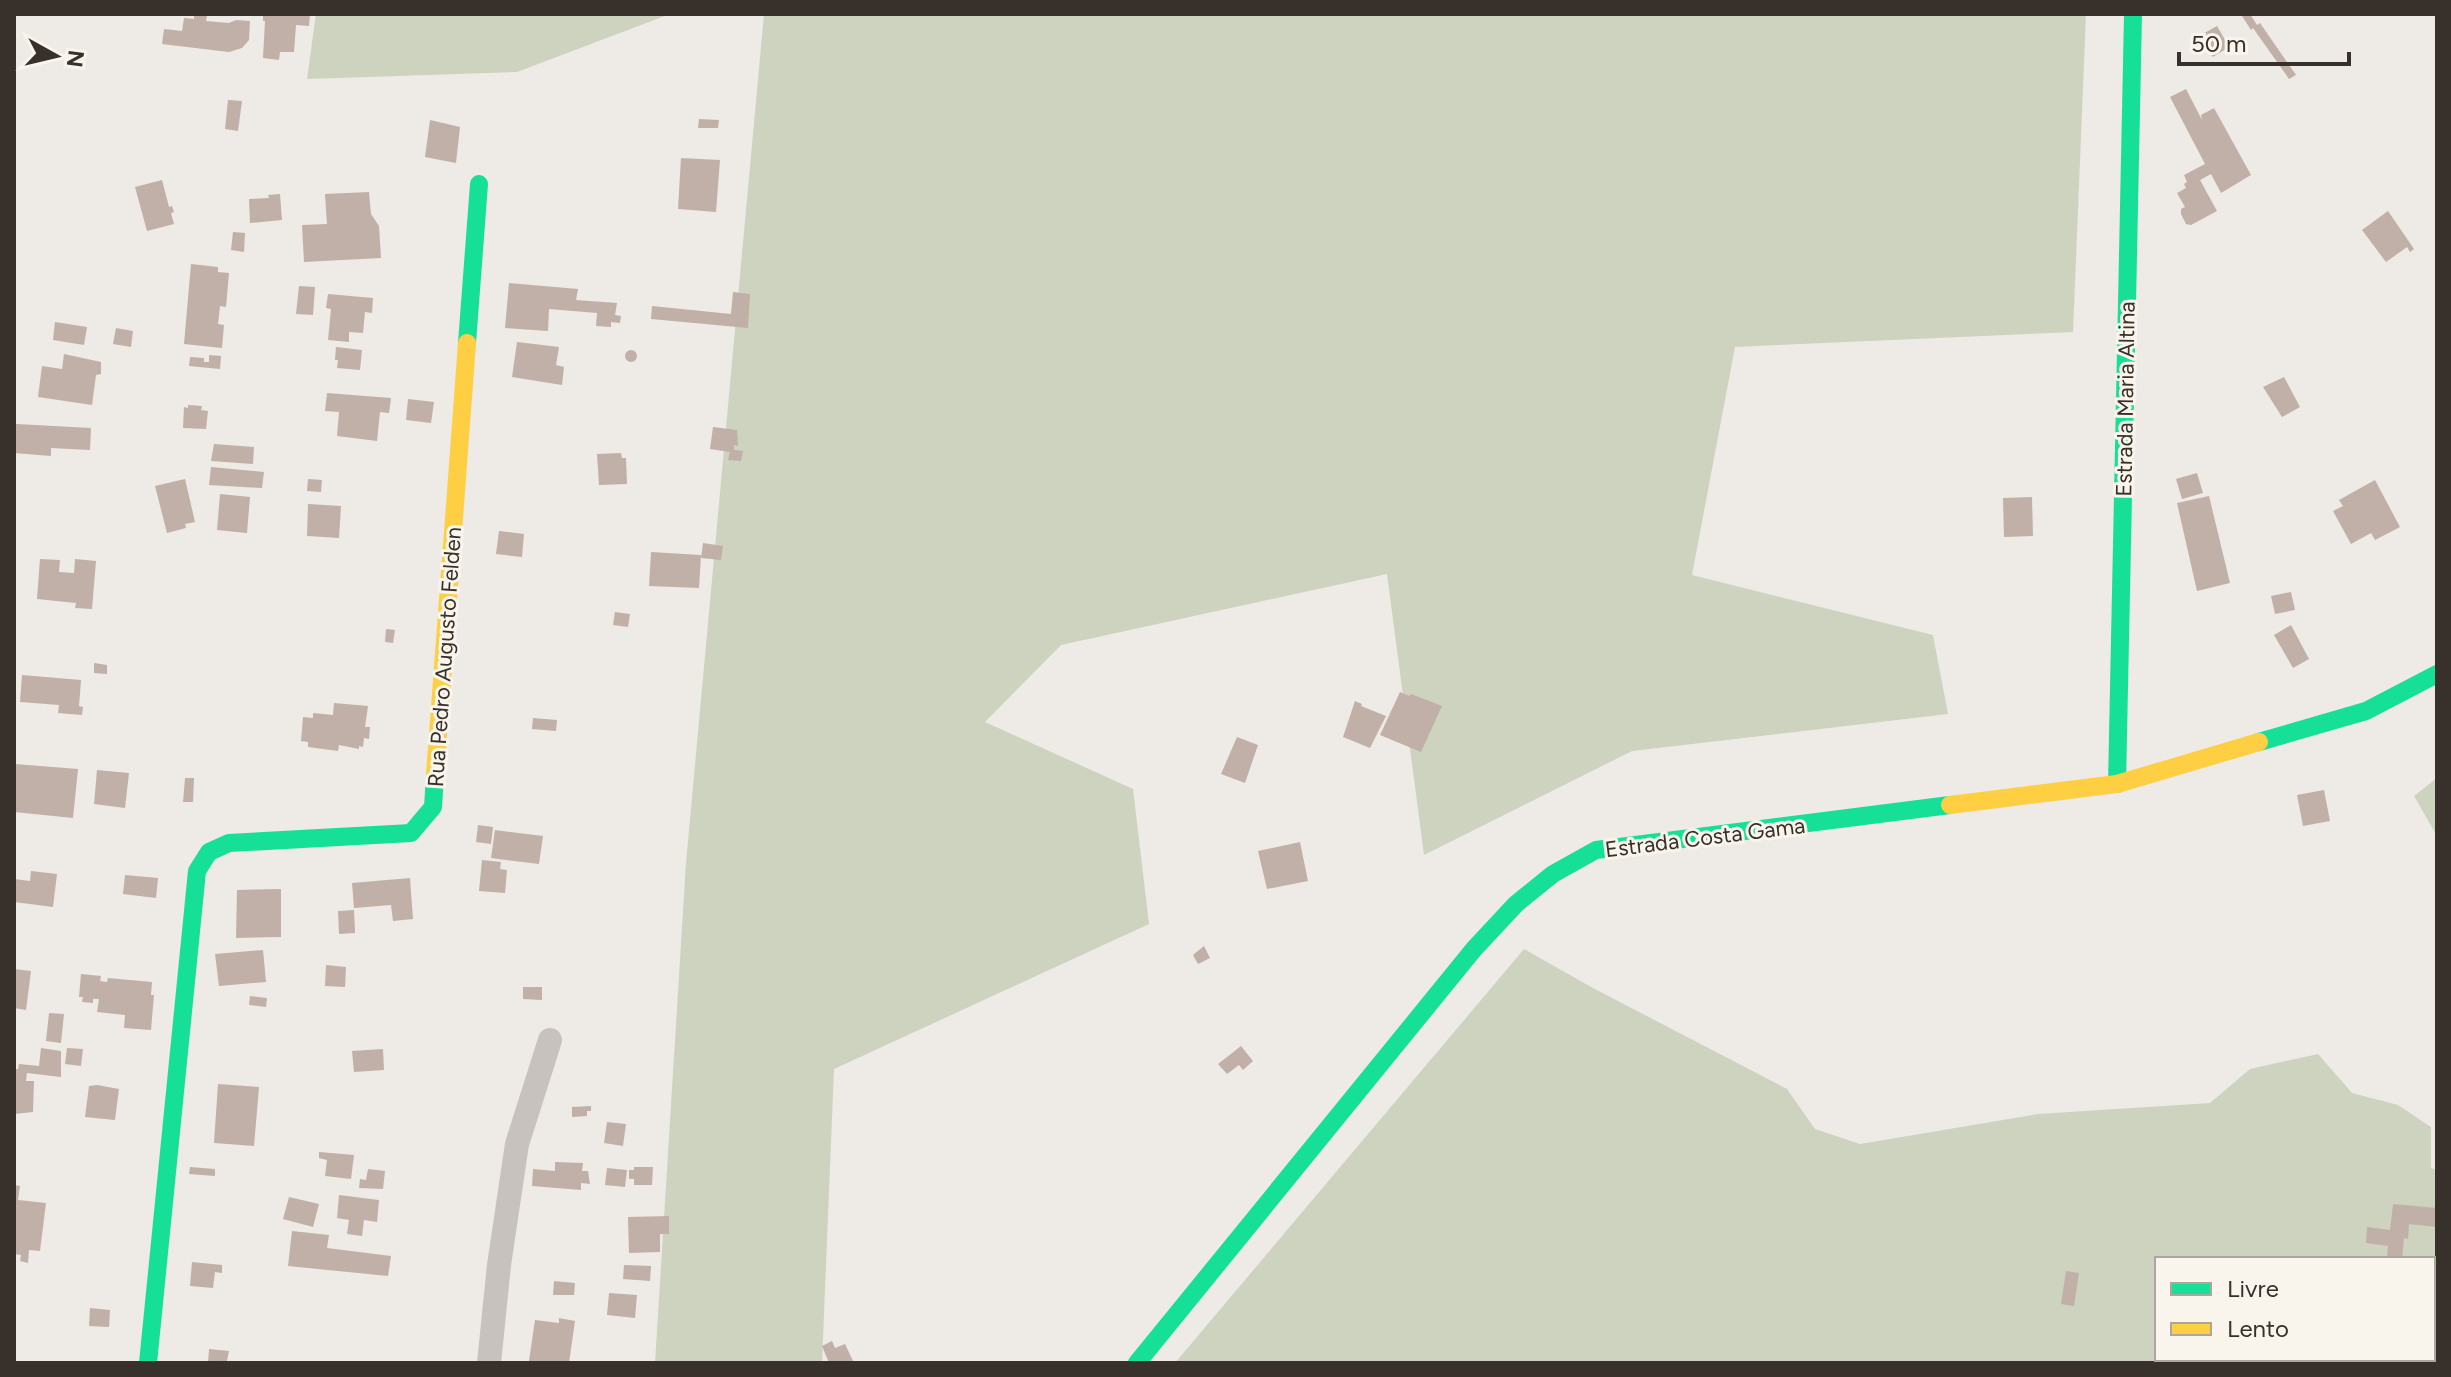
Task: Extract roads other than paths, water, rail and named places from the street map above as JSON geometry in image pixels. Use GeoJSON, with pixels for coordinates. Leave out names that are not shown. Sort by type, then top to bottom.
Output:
{"type":"FeatureCollection","features":[{"type":"Feature","properties":{"kind":"street","name":"Estrada Maria Altina"},"geometry":{"type":"LineString","coordinates":[[2117,784],[2133,14]]}},
{"type":"Feature","properties":{"kind":"street","name":"Rua Pedro Augusto Felden"},"geometry":{"type":"LineString","coordinates":[[148,1363],[197,871],[209,852],[229,843],[411,833],[433,807],[479,184]]}},
{"type":"Feature","properties":{"kind":"street","name":"Estrada Costa Gama"},"geometry":{"type":"LineString","coordinates":[[1137,1363],[1474,949],[1516,904],[1553,874],[1596,850],[2117,784],[2366,711],[2437,674]]}},
{"type":"Feature","properties":{"kind":"street"},"geometry":{"type":"LineString","coordinates":[[489,1363],[499,1265],[517,1144],[550,1040]]}}]}
